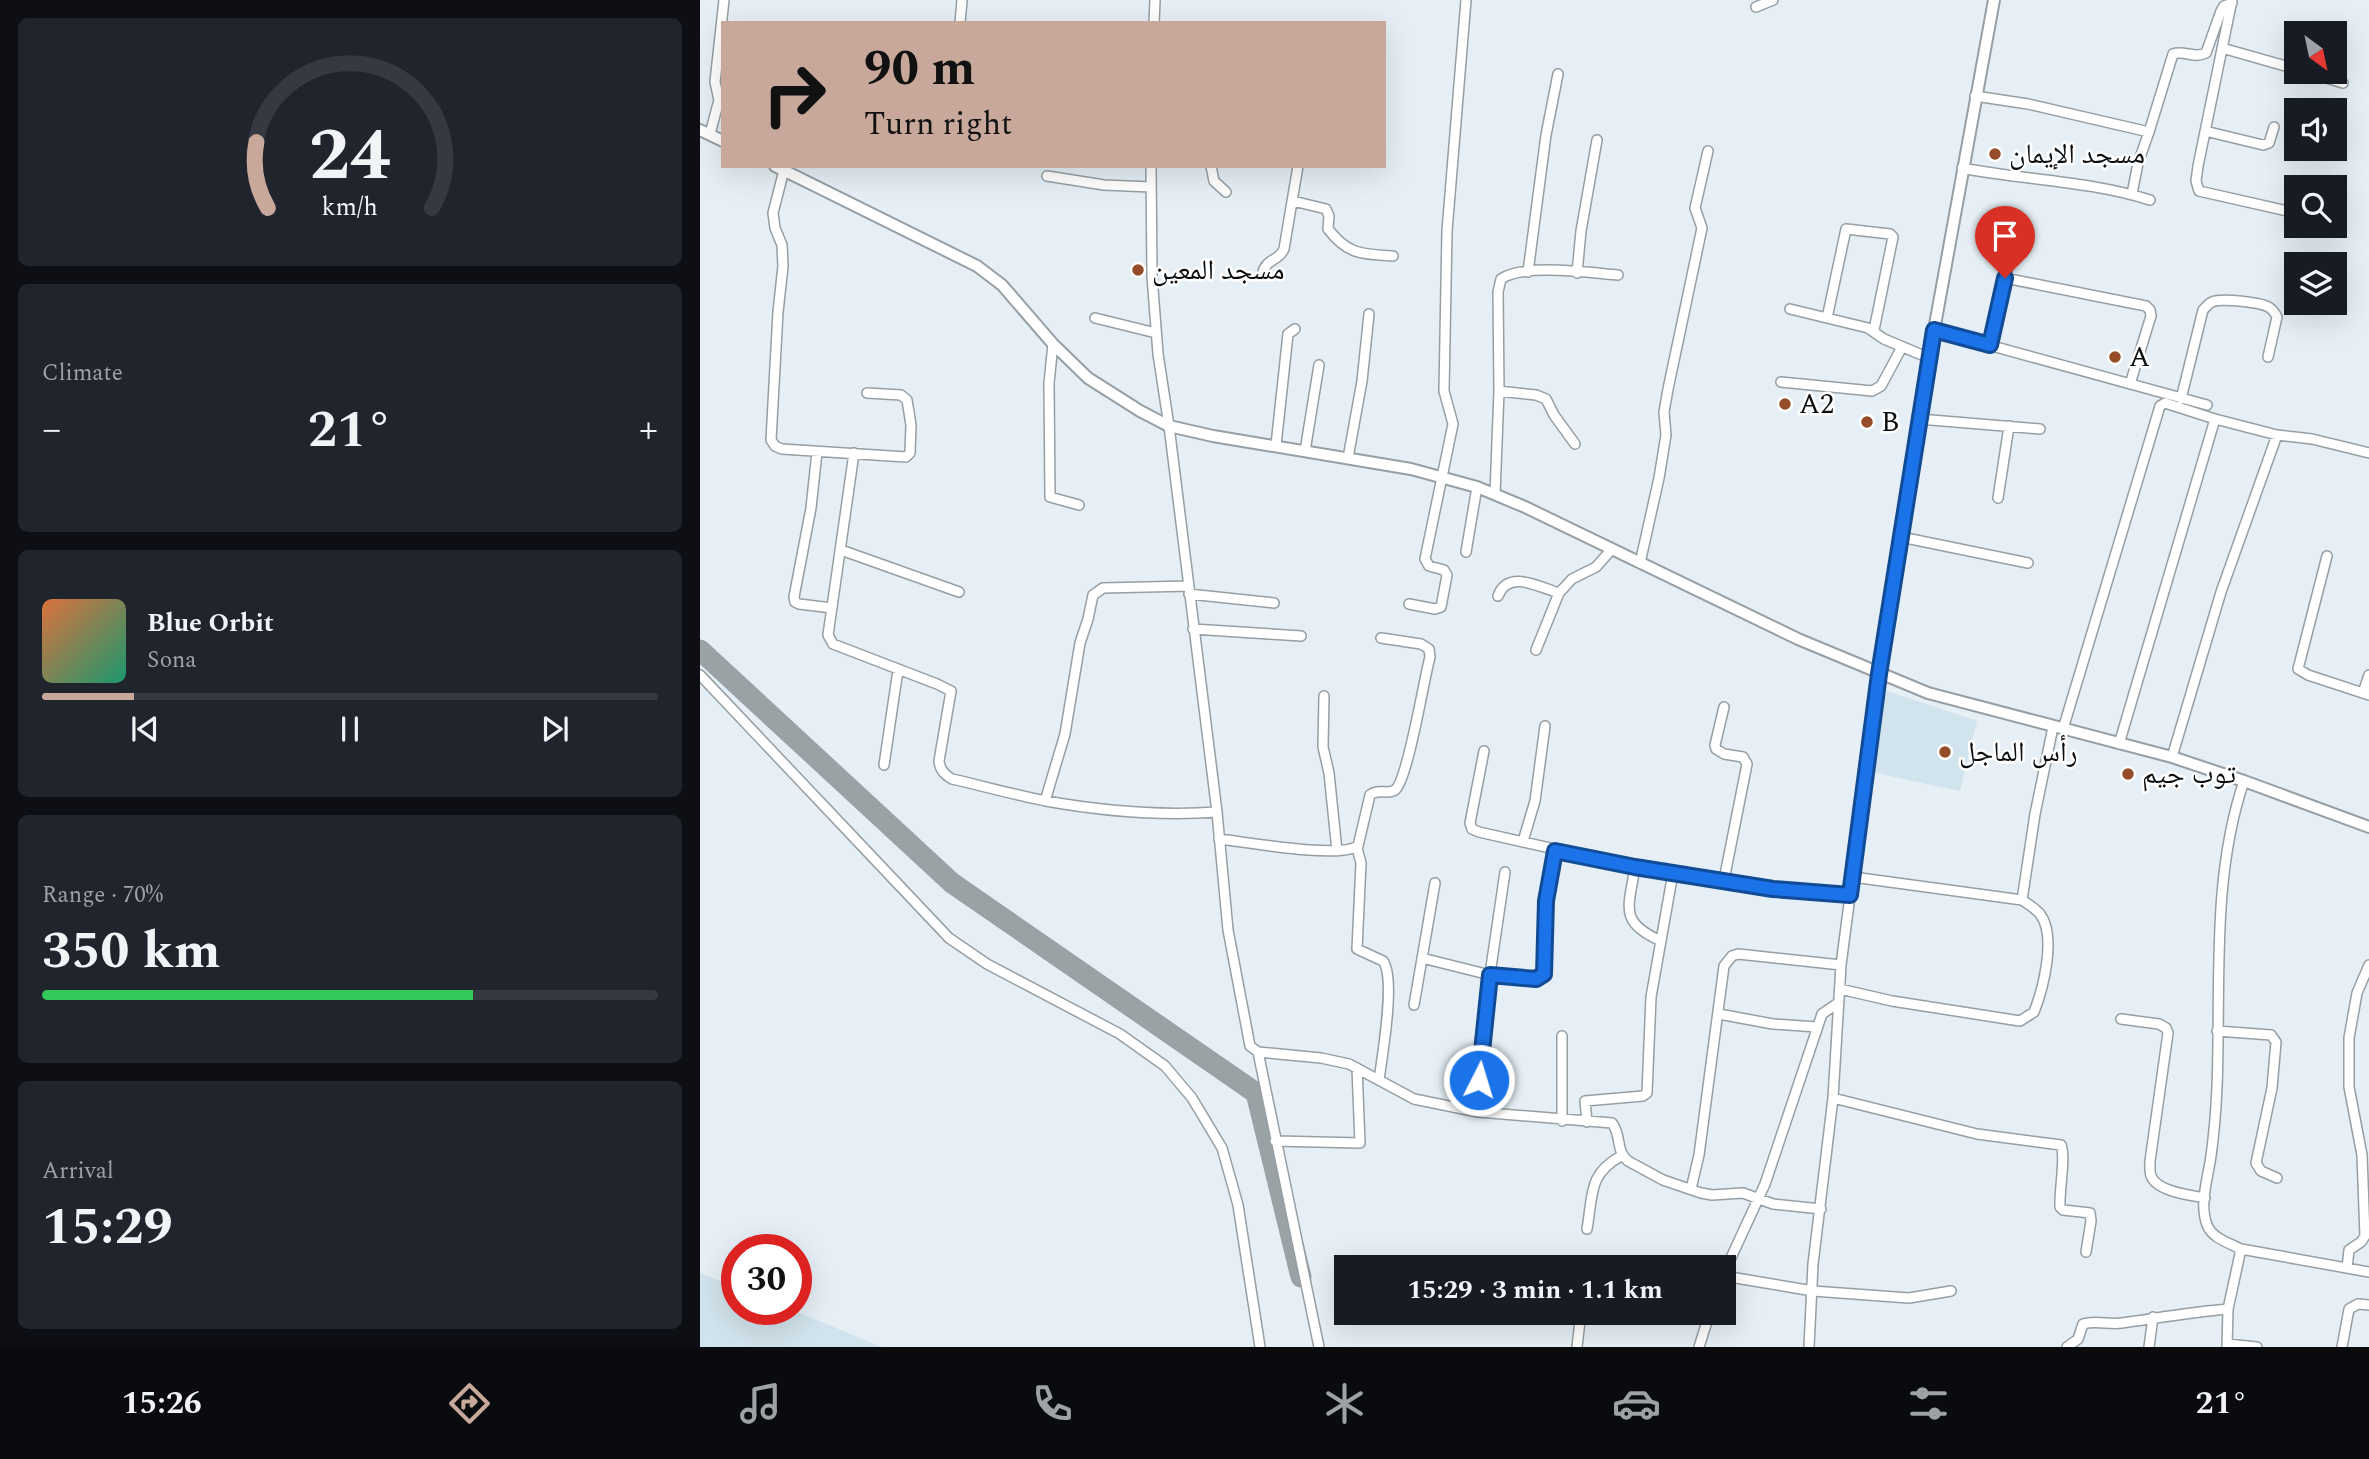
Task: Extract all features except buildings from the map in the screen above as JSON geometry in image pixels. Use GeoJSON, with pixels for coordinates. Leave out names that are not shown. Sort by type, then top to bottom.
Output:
{"type":"FeatureCollection","features":[{"type":"Feature","properties":{"kind":"street"},"geometry":{"type":"LineString","coordinates":[[722,21],[724,0]]}},
{"type":"Feature","properties":{"kind":"street"},"geometry":{"type":"LineString","coordinates":[[960,21],[962,0]]}},
{"type":"Feature","properties":{"kind":"street"},"geometry":{"type":"LineString","coordinates":[[1154,21],[1155,0]]}},
{"type":"Feature","properties":{"kind":"street"},"geometry":{"type":"LineString","coordinates":[[1409,604],[1435,609],[1441,607],[1446,572],[1429,566],[1425,559],[1454,419],[1445,401],[1444,391],[1447,231],[1466,0]]}},
{"type":"Feature","properties":{"kind":"street"},"geometry":{"type":"LineString","coordinates":[[1756,7],[1773,0]]}},
{"type":"Feature","properties":{"kind":"street"},"geometry":{"type":"LineString","coordinates":[[1809,1347],[1813,1264],[1833,1098],[1841,965],[1879,674],[1929,358],[1994,0]]}},
{"type":"Feature","properties":{"kind":"street"},"geometry":{"type":"LineString","coordinates":[[2232,1],[2196,181],[2200,191],[2284,211]]}},
{"type":"Feature","properties":{"kind":"street"},"geometry":{"type":"LineString","coordinates":[[2132,194],[2138,163],[2173,54],[2176,52],[2195,56],[2206,53],[2224,6],[2232,1]]}},
{"type":"Feature","properties":{"kind":"street"},"geometry":{"type":"LineString","coordinates":[[721,27],[715,82],[719,100],[703,132],[721,140]]}},
{"type":"Feature","properties":{"kind":"street"},"geometry":{"type":"LineString","coordinates":[[2222,48],[2284,66]]}},
{"type":"Feature","properties":{"kind":"street"},"geometry":{"type":"LineString","coordinates":[[1528,272],[1546,135],[1558,74]]}},
{"type":"Feature","properties":{"kind":"street"},"geometry":{"type":"LineString","coordinates":[[1975,96],[2028,104],[2149,132]]}},
{"type":"Feature","properties":{"kind":"street"},"geometry":{"type":"LineString","coordinates":[[2205,131],[2263,145],[2269,143],[2274,127]]}},
{"type":"Feature","properties":{"kind":"street"},"geometry":{"type":"LineString","coordinates":[[1577,272],[1581,230],[1597,140]]}},
{"type":"Feature","properties":{"kind":"street"},"geometry":{"type":"LineString","coordinates":[[1640,563],[1663,456],[1666,435],[1664,412],[1668,389],[1702,228],[1695,208],[1708,151]]}},
{"type":"Feature","properties":{"kind":"street"},"geometry":{"type":"LineString","coordinates":[[867,393],[901,395],[907,400],[911,425],[910,453],[905,457],[782,449],[775,446],[771,440],[783,266],[782,245],[775,228],[773,213],[779,168],[977,266],[1013,297],[1053,344],[1088,378],[1131,406],[1169,426],[1213,436],[1348,458],[1443,477],[1477,487],[1786,634],[1879,674],[1954,701],[2172,757],[2369,827]]}},
{"type":"Feature","properties":{"kind":"street"},"geometry":{"type":"LineString","coordinates":[[1151,168],[1152,275],[1162,388],[1217,813],[1228,930],[1251,1046],[1258,1052],[1321,1058],[1357,1068],[1414,1099],[1478,1112],[1562,1121],[1608,1122],[1614,1126],[1621,1156],[1664,1180],[1712,1195],[1743,1193],[1773,1204],[1821,1209]]}},
{"type":"Feature","properties":{"kind":"street"},"geometry":{"type":"LineString","coordinates":[[1211,168],[1214,181],[1226,192]]}},
{"type":"Feature","properties":{"kind":"street"},"geometry":{"type":"LineString","coordinates":[[1263,272],[1267,263],[1282,254],[1298,168]]}},
{"type":"Feature","properties":{"kind":"street"},"geometry":{"type":"LineString","coordinates":[[1962,168],[2132,194],[2150,200]]}},
{"type":"Feature","properties":{"kind":"street"},"geometry":{"type":"LineString","coordinates":[[1047,177],[1104,185],[1150,187]]}},
{"type":"Feature","properties":{"kind":"street"},"geometry":{"type":"LineString","coordinates":[[1293,201],[1326,209],[1328,229],[1350,250],[1359,254],[1393,256]]}},
{"type":"Feature","properties":{"kind":"street"},"geometry":{"type":"LineString","coordinates":[[1827,318],[1846,229],[1889,234],[1893,237],[1874,330]]}},
{"type":"Feature","properties":{"kind":"street"},"geometry":{"type":"LineString","coordinates":[[1990,345],[2014,240]]}},
{"type":"Feature","properties":{"kind":"street"},"geometry":{"type":"LineString","coordinates":[[1495,494],[1499,285],[1505,276],[1528,272],[1618,275]]}},
{"type":"Feature","properties":{"kind":"street"},"geometry":{"type":"LineString","coordinates":[[2005,278],[2149,308],[2151,316],[2130,384]]}},
{"type":"Feature","properties":{"kind":"street"},"geometry":{"type":"LineString","coordinates":[[2181,398],[2203,310],[2212,302],[2221,300],[2256,304],[2273,310],[2277,317],[2268,357]]}},
{"type":"Feature","properties":{"kind":"street"},"geometry":{"type":"LineString","coordinates":[[1790,309],[1874,330],[1879,336],[1929,358]]}},
{"type":"Feature","properties":{"kind":"street"},"geometry":{"type":"LineString","coordinates":[[1348,458],[1362,381],[1368,314]]}},
{"type":"Feature","properties":{"kind":"street"},"geometry":{"type":"LineString","coordinates":[[1095,318],[1156,332]]}},
{"type":"Feature","properties":{"kind":"street"},"geometry":{"type":"LineString","coordinates":[[1276,445],[1288,334],[1295,329]]}},
{"type":"Feature","properties":{"kind":"street"},"geometry":{"type":"LineString","coordinates":[[1934,330],[2207,405]]}},
{"type":"Feature","properties":{"kind":"street"},"geometry":{"type":"LineString","coordinates":[[1053,344],[1049,383],[1050,497],[1079,505]]}},
{"type":"Feature","properties":{"kind":"street"},"geometry":{"type":"LineString","coordinates":[[1781,382],[1872,391],[1881,386],[1902,347]]}},
{"type":"Feature","properties":{"kind":"street"},"geometry":{"type":"LineString","coordinates":[[1305,451],[1319,365]]}},
{"type":"Feature","properties":{"kind":"street"},"geometry":{"type":"LineString","coordinates":[[1499,391],[1546,399],[1575,444]]}},
{"type":"Feature","properties":{"kind":"street"},"geometry":{"type":"LineString","coordinates":[[2022,900],[2035,814],[2058,728],[2160,406],[2165,403],[2277,435],[2312,439],[2369,453]]}},
{"type":"Feature","properties":{"kind":"street"},"geometry":{"type":"LineString","coordinates":[[1919,419],[2040,429]]}},
{"type":"Feature","properties":{"kind":"street"},"geometry":{"type":"LineString","coordinates":[[2119,744],[2215,419]]}},
{"type":"Feature","properties":{"kind":"street"},"geometry":{"type":"LineString","coordinates":[[1998,498],[2009,426]]}},
{"type":"Feature","properties":{"kind":"street"},"geometry":{"type":"LineString","coordinates":[[2172,757],[2221,592],[2277,435]]}},
{"type":"Feature","properties":{"kind":"street"},"geometry":{"type":"LineString","coordinates":[[817,452],[811,508],[794,597],[799,604],[832,608]]}},
{"type":"Feature","properties":{"kind":"street"},"geometry":{"type":"LineString","coordinates":[[854,453],[828,635],[833,644],[951,691],[939,761],[939,767],[945,775],[952,779],[1045,800],[1164,813],[1217,813]]}},
{"type":"Feature","properties":{"kind":"street"},"geometry":{"type":"LineString","coordinates":[[1466,552],[1477,487]]}},
{"type":"Feature","properties":{"kind":"street"},"geometry":{"type":"LineString","coordinates":[[1901,537],[2028,563]]}},
{"type":"Feature","properties":{"kind":"street"},"geometry":{"type":"LineString","coordinates":[[1536,650],[1559,593],[1572,579],[1596,567],[1612,549]]}},
{"type":"Feature","properties":{"kind":"street"},"geometry":{"type":"LineString","coordinates":[[841,550],[959,592]]}},
{"type":"Feature","properties":{"kind":"street"},"geometry":{"type":"LineString","coordinates":[[2327,556],[2298,669],[2308,675],[2366,694],[2369,676]]}},
{"type":"Feature","properties":{"kind":"street"},"geometry":{"type":"LineString","coordinates":[[1498,596],[1501,589],[1513,580],[1559,593]]}},
{"type":"Feature","properties":{"kind":"street"},"geometry":{"type":"LineString","coordinates":[[1045,800],[1065,734],[1080,643],[1093,595],[1103,588],[1189,590],[1274,603]]}},
{"type":"Feature","properties":{"kind":"street"},"geometry":{"type":"LineString","coordinates":[[1193,629],[1301,636]]}},
{"type":"Feature","properties":{"kind":"street"},"geometry":{"type":"LineString","coordinates":[[1379,1080],[1387,1025],[1388,972],[1383,961],[1357,948],[1361,863],[1357,848],[1370,795],[1377,790],[1391,791],[1398,787],[1430,657],[1429,649],[1420,644],[1381,638]]}},
{"type":"Feature","properties":{"kind":"street"},"geometry":{"type":"LineString","coordinates":[[884,765],[898,670]]}},
{"type":"Feature","properties":{"kind":"street"},"geometry":{"type":"LineString","coordinates":[[700,675],[949,938],[987,964],[1120,1034],[1165,1066],[1192,1098],[1222,1148],[1238,1205],[1260,1347]]}},
{"type":"Feature","properties":{"kind":"street"},"geometry":{"type":"LineString","coordinates":[[1324,696],[1323,747],[1329,773],[1337,850]]}},
{"type":"Feature","properties":{"kind":"street"},"geometry":{"type":"LineString","coordinates":[[1724,707],[1716,749],[1724,754],[1743,758],[1747,764],[1724,880]]}},
{"type":"Feature","properties":{"kind":"street"},"geometry":{"type":"LineString","coordinates":[[1523,841],[1535,801],[1545,726]]}},
{"type":"Feature","properties":{"kind":"street"},"geometry":{"type":"LineString","coordinates":[[1484,751],[1470,824],[1472,829],[1479,832],[1635,867],[1773,889],[1850,895]]}},
{"type":"Feature","properties":{"kind":"street"},"geometry":{"type":"LineString","coordinates":[[2244,781],[2235,807],[2226,860],[2217,1031],[2217,1089],[2205,1198],[2208,1228],[2220,1239],[2241,1249],[2369,1272]]}},
{"type":"Feature","properties":{"kind":"street"},"geometry":{"type":"LineString","coordinates":[[1219,839],[1313,850],[1357,848]]}},
{"type":"Feature","properties":{"kind":"street"},"geometry":{"type":"LineString","coordinates":[[1422,958],[1490,975],[1536,979],[1544,974],[1546,901],[1555,851]]}},
{"type":"Feature","properties":{"kind":"street"},"geometry":{"type":"LineString","coordinates":[[1635,867],[1628,913],[1635,926],[1661,941]]}},
{"type":"Feature","properties":{"kind":"street"},"geometry":{"type":"LineString","coordinates":[[1478,1112],[1485,1008],[1505,872]]}},
{"type":"Feature","properties":{"kind":"street"},"geometry":{"type":"LineString","coordinates":[[1587,1122],[1585,1101],[1643,1096],[1647,1093],[1651,997],[1673,873]]}},
{"type":"Feature","properties":{"kind":"street"},"geometry":{"type":"LineString","coordinates":[[1840,989],[1892,1001],[2011,1021],[2027,1018],[2034,1012],[2040,998],[2047,953],[2045,922],[2041,915],[2022,900],[1853,877]]}},
{"type":"Feature","properties":{"kind":"street"},"geometry":{"type":"LineString","coordinates":[[1414,1006],[1435,883]]}},
{"type":"Feature","properties":{"kind":"street"},"geometry":{"type":"LineString","coordinates":[[1691,1189],[1699,1155],[1724,966],[1732,956],[1738,954],[1841,965]]}},
{"type":"Feature","properties":{"kind":"street"},"geometry":{"type":"LineString","coordinates":[[2347,1268],[2349,1250],[2365,1236],[2362,1155],[2350,1087],[2349,1038],[2357,993],[2369,965]]}},
{"type":"Feature","properties":{"kind":"street"},"geometry":{"type":"LineString","coordinates":[[1733,1255],[1759,1199],[1799,1086],[1816,1027],[1822,1014],[1838,1003]]}},
{"type":"Feature","properties":{"kind":"street"},"geometry":{"type":"LineString","coordinates":[[1719,1014],[1773,1024],[1816,1027]]}},
{"type":"Feature","properties":{"kind":"street"},"geometry":{"type":"LineString","coordinates":[[2122,1019],[2159,1024],[2166,1028],[2168,1033],[2150,1175],[2167,1188],[2205,1198]]}},
{"type":"Feature","properties":{"kind":"street"},"geometry":{"type":"LineString","coordinates":[[2217,1031],[2271,1035],[2276,1042],[2272,1088],[2256,1163],[2261,1171],[2277,1178]]}},
{"type":"Feature","properties":{"kind":"street"},"geometry":{"type":"LineString","coordinates":[[1562,1036],[1562,1121]]}},
{"type":"Feature","properties":{"kind":"street"},"geometry":{"type":"LineString","coordinates":[[1258,1052],[1319,1347]]}},
{"type":"Feature","properties":{"kind":"street"},"geometry":{"type":"LineString","coordinates":[[1275,1141],[1360,1143],[1357,1068]]}},
{"type":"Feature","properties":{"kind":"street"},"geometry":{"type":"LineString","coordinates":[[1833,1098],[1977,1133],[2061,1145],[2064,1153],[2060,1207],[2063,1210],[2090,1213],[2086,1252]]}},
{"type":"Feature","properties":{"kind":"street"},"geometry":{"type":"LineString","coordinates":[[1587,1229],[1595,1179],[1604,1167],[1621,1156]]}},
{"type":"Feature","properties":{"kind":"street"},"geometry":{"type":"LineString","coordinates":[[2241,1249],[2228,1309],[2227,1345],[2257,1347]]}},
{"type":"Feature","properties":{"kind":"street"},"geometry":{"type":"LineString","coordinates":[[1736,1276],[1813,1291],[1909,1298],[1951,1291]]}},
{"type":"Feature","properties":{"kind":"street"},"geometry":{"type":"LineString","coordinates":[[2342,1347],[2349,1309],[2358,1304],[2369,1305]]}},
{"type":"Feature","properties":{"kind":"street"},"geometry":{"type":"LineString","coordinates":[[2067,1347],[2078,1339],[2084,1324],[2118,1324],[2153,1317],[2228,1309]]}},
{"type":"Feature","properties":{"kind":"street"},"geometry":{"type":"LineString","coordinates":[[2148,1347],[2153,1317]]}},
{"type":"Feature","properties":{"kind":"street"},"geometry":{"type":"LineString","coordinates":[[1577,1347],[1580,1325]]}},
{"type":"Feature","properties":{"kind":"street"},"geometry":{"type":"LineString","coordinates":[[1699,1347],[1706,1325]]}},
{"type":"Feature","properties":{"kind":"shaded area"},"geometry":{"type":"Polygon","coordinates":[[[1881,689],[1977,721],[1960,791],[1871,772],[1881,689]]]}},
{"type":"Feature","properties":{"kind":"shaded area"},"geometry":{"type":"Polygon","coordinates":[[[700,1273],[721,1282],[721,1325],[812,1325],[812,1318],[882,1347],[700,1347],[700,1273]]]}},
{"type":"Feature","properties":{"kind":"taxiway"},"geometry":{"type":"LineString","coordinates":[[700,650],[952,883],[1256,1093],[1301,1277]]}},
{"type":"Feature","properties":{"kind":"place","name":"مسجد الإيمان"},"geometry":{"type":"Point","coordinates":[1995,154]}},
{"type":"Feature","properties":{"kind":"place","name":"مسجد المعين"},"geometry":{"type":"Point","coordinates":[1138,270]}},
{"type":"Feature","properties":{"kind":"place","name":"A"},"geometry":{"type":"Point","coordinates":[2115,357]}},
{"type":"Feature","properties":{"kind":"place","name":"A2"},"geometry":{"type":"Point","coordinates":[1785,404]}},
{"type":"Feature","properties":{"kind":"place","name":"B"},"geometry":{"type":"Point","coordinates":[1867,422]}},
{"type":"Feature","properties":{"kind":"place","name":"رأس الماجل"},"geometry":{"type":"Point","coordinates":[1945,752]}},
{"type":"Feature","properties":{"kind":"place","name":"توب جيم"},"geometry":{"type":"Point","coordinates":[2128,774]}},
{"type":"Feature","properties":{"kind":"route"},"geometry":{"type":"LineString","coordinates":[[1479,1080],[1490,975],[1536,979],[1544,974],[1546,901],[1555,851],[1773,889],[1850,895],[1879,674],[1934,330],[1990,345],[2005,278]]}}]}
